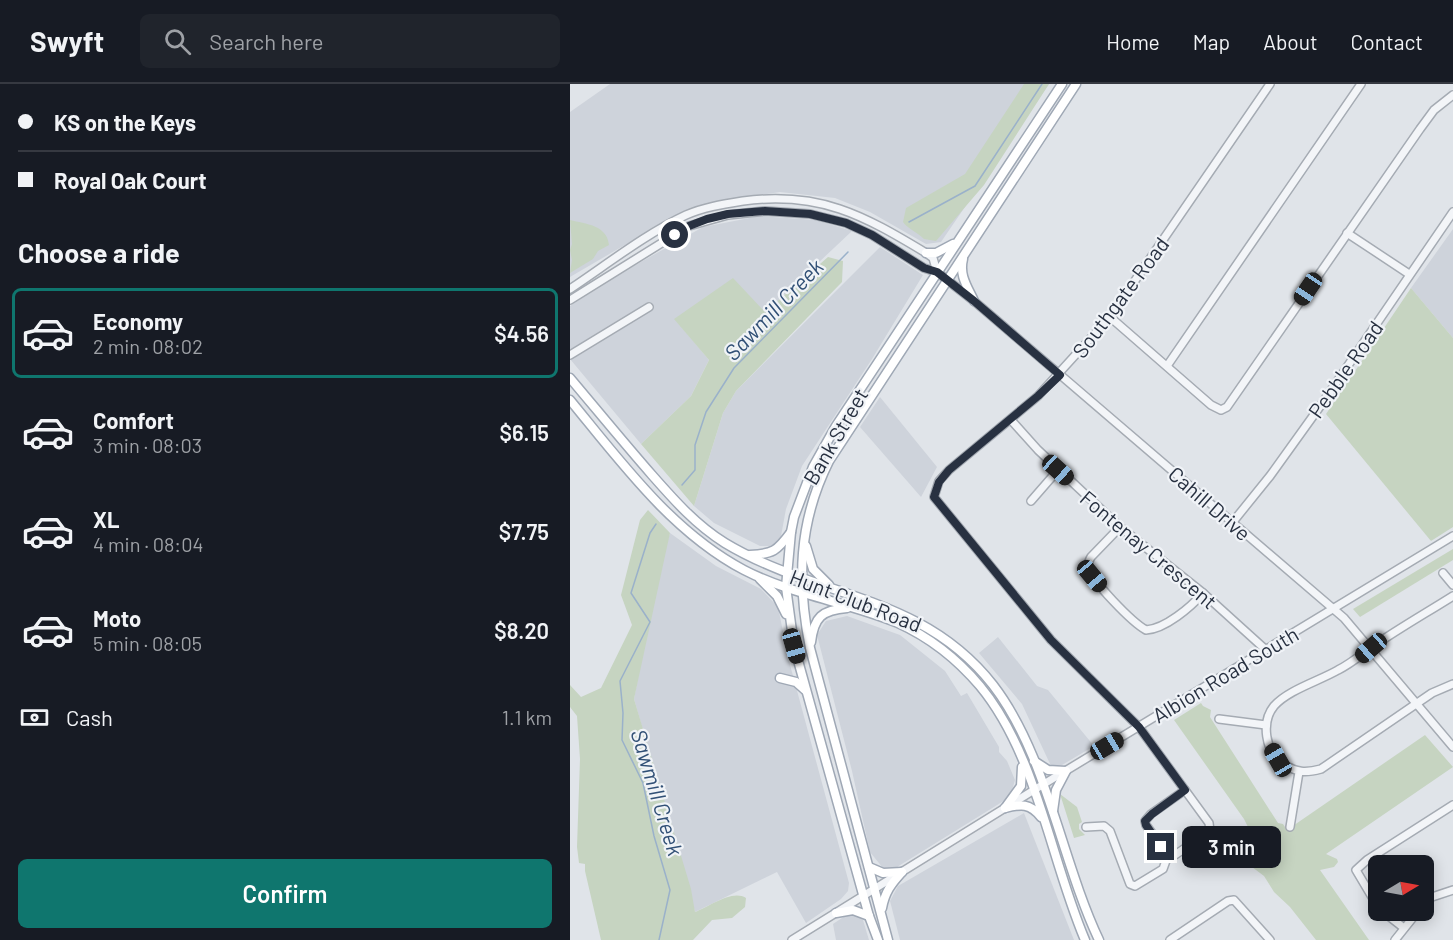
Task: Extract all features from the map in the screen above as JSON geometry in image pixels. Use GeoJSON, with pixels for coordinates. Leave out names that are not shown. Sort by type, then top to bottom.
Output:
{"type":"FeatureCollection","features":[{"type":"Feature","properties":{"kind":"main road","name":"Bank Street"},"geometry":{"type":"LineString","coordinates":[[878,940],[863,896],[800,669],[790,622],[786,587],[791,532],[813,467],[899,329],[1062,84]]}},
{"type":"Feature","properties":{"kind":"main road","name":"Bank Street"},"geometry":{"type":"LineString","coordinates":[[888,940],[810,648],[801,578],[805,538],[818,486],[829,461],[1076,84]]}},
{"type":"Feature","properties":{"kind":"main road"},"geometry":{"type":"LineString","coordinates":[[927,253],[942,251],[958,240]]}},
{"type":"Feature","properties":{"kind":"main road"},"geometry":{"type":"LineString","coordinates":[[965,252],[961,266],[962,278],[974,301]]}},
{"type":"Feature","properties":{"kind":"main road"},"geometry":{"type":"LineString","coordinates":[[899,329],[909,338]]}},
{"type":"Feature","properties":{"kind":"main road","name":"Hunt Club Road"},"geometry":{"type":"LineString","coordinates":[[570,378],[675,501],[698,523],[725,543],[786,573],[903,614],[930,628],[955,646],[977,667],[999,694],[1020,728],[1043,784],[1080,894],[1099,940]]}},
{"type":"Feature","properties":{"kind":"main road","name":"Hunt Club Road"},"geometry":{"type":"LineString","coordinates":[[570,400],[635,478],[689,532],[720,556],[755,575],[786,587],[901,624],[954,660],[980,686],[998,710],[1022,758],[1085,940]]}},
{"type":"Feature","properties":{"kind":"main road"},"geometry":{"type":"LineString","coordinates":[[849,409],[858,416]]}},
{"type":"Feature","properties":{"kind":"main road"},"geometry":{"type":"LineString","coordinates":[[807,480],[818,486]]}},
{"type":"Feature","properties":{"kind":"main road"},"geometry":{"type":"LineString","coordinates":[[689,532],[698,523]]}},
{"type":"Feature","properties":{"kind":"main road"},"geometry":{"type":"LineString","coordinates":[[748,555],[775,550],[791,532]]}},
{"type":"Feature","properties":{"kind":"main road"},"geometry":{"type":"LineString","coordinates":[[805,538],[813,569],[831,588]]}},
{"type":"Feature","properties":{"kind":"main road"},"geometry":{"type":"LineString","coordinates":[[755,575],[777,596],[790,622]]}},
{"type":"Feature","properties":{"kind":"main road"},"geometry":{"type":"LineString","coordinates":[[810,648],[812,630],[819,617],[833,610],[853,608]]}},
{"type":"Feature","properties":{"kind":"main road"},"geometry":{"type":"LineString","coordinates":[[800,669],[815,666]]}},
{"type":"Feature","properties":{"kind":"main road"},"geometry":{"type":"LineString","coordinates":[[780,678],[800,685],[807,693]]}},
{"type":"Feature","properties":{"kind":"main road"},"geometry":{"type":"LineString","coordinates":[[1005,808],[1022,786],[1022,758]]}},
{"type":"Feature","properties":{"kind":"main road"},"geometry":{"type":"LineString","coordinates":[[1034,760],[1048,771],[1066,771],[1056,790],[1052,813]]}},
{"type":"Feature","properties":{"kind":"main road"},"geometry":{"type":"LineString","coordinates":[[834,788],[845,785]]}},
{"type":"Feature","properties":{"kind":"main road"},"geometry":{"type":"LineString","coordinates":[[1005,808],[1026,805],[1036,810],[1042,818]]}},
{"type":"Feature","properties":{"kind":"main road"},"geometry":{"type":"LineString","coordinates":[[869,867],[883,873],[902,872]]}},
{"type":"Feature","properties":{"kind":"main road"},"geometry":{"type":"LineString","coordinates":[[881,912],[885,895],[902,872]]}},
{"type":"Feature","properties":{"kind":"main road"},"geometry":{"type":"LineString","coordinates":[[836,913],[853,910],[869,916]]}},
{"type":"Feature","properties":{"kind":"street","name":"Southgate Road"},"geometry":{"type":"LineString","coordinates":[[1139,727],[1051,640],[934,497],[939,482],[949,470],[1038,396],[1060,375],[1110,317],[1270,84]]}},
{"type":"Feature","properties":{"kind":"street"},"geometry":{"type":"LineString","coordinates":[[1167,366],[1361,84]]}},
{"type":"Feature","properties":{"kind":"street"},"geometry":{"type":"LineString","coordinates":[[1110,317],[1211,405],[1221,410],[1227,407],[1428,117],[1453,95]]}},
{"type":"Feature","properties":{"kind":"street"},"geometry":{"type":"LineString","coordinates":[[570,289],[627,250],[684,216],[722,204],[783,198],[806,200],[844,209],[927,253],[933,258],[937,272]]}},
{"type":"Feature","properties":{"kind":"street"},"geometry":{"type":"LineString","coordinates":[[764,199],[765,211]]}},
{"type":"Feature","properties":{"kind":"street","name":"Cahill Drive"},"geometry":{"type":"LineString","coordinates":[[570,300],[689,226],[728,214],[765,211],[810,214],[846,223],[947,279],[1333,608],[1371,648],[1453,747]]}},
{"type":"Feature","properties":{"kind":"street","name":"Pebble Road"},"geometry":{"type":"LineString","coordinates":[[1232,523],[1289,449],[1453,212]]}},
{"type":"Feature","properties":{"kind":"street"},"geometry":{"type":"LineString","coordinates":[[684,216],[689,226]]}},
{"type":"Feature","properties":{"kind":"street"},"geometry":{"type":"LineString","coordinates":[[887,244],[893,233]]}},
{"type":"Feature","properties":{"kind":"street"},"geometry":{"type":"LineString","coordinates":[[1347,233],[1409,274]]}},
{"type":"Feature","properties":{"kind":"street"},"geometry":{"type":"LineString","coordinates":[[627,250],[634,260]]}},
{"type":"Feature","properties":{"kind":"street"},"geometry":{"type":"LineString","coordinates":[[570,355],[649,307]]}},
{"type":"Feature","properties":{"kind":"street","name":"Fontenay Crescent"},"geometry":{"type":"LineString","coordinates":[[1011,420],[1058,470],[1120,527],[1203,593],[1266,650]]}},
{"type":"Feature","properties":{"kind":"street"},"geometry":{"type":"LineString","coordinates":[[1031,501],[1058,470]]}},
{"type":"Feature","properties":{"kind":"street"},"geometry":{"type":"LineString","coordinates":[[1120,527],[1091,557],[1088,568],[1120,609],[1139,627],[1146,630],[1160,627],[1190,607],[1203,593]]}},
{"type":"Feature","properties":{"kind":"street","name":"Albion Road South"},"geometry":{"type":"LineString","coordinates":[[792,940],[1043,784],[1453,536]]}},
{"type":"Feature","properties":{"kind":"street"},"geometry":{"type":"LineString","coordinates":[[1443,573],[1453,585]]}},
{"type":"Feature","properties":{"kind":"street"},"geometry":{"type":"LineString","coordinates":[[1453,596],[1362,656],[1282,699],[1273,708],[1266,725],[1269,743],[1278,760],[1299,772],[1321,769],[1432,693],[1453,684]]}},
{"type":"Feature","properties":{"kind":"street"},"geometry":{"type":"LineString","coordinates":[[1219,719],[1266,725]]}},
{"type":"Feature","properties":{"kind":"street"},"geometry":{"type":"LineString","coordinates":[[1139,727],[1209,823],[1210,831],[1174,855],[1168,855]]}},
{"type":"Feature","properties":{"kind":"street"},"geometry":{"type":"LineString","coordinates":[[1290,827],[1299,772]]}},
{"type":"Feature","properties":{"kind":"street"},"geometry":{"type":"LineString","coordinates":[[1168,855],[1145,821],[1185,790]]}},
{"type":"Feature","properties":{"kind":"street"},"geometry":{"type":"LineString","coordinates":[[1375,855],[1453,805]]}},
{"type":"Feature","properties":{"kind":"street"},"geometry":{"type":"LineString","coordinates":[[1086,827],[1104,826],[1110,831],[1130,884],[1135,886],[1162,869],[1168,855]]}},
{"type":"Feature","properties":{"kind":"street"},"geometry":{"type":"LineString","coordinates":[[1368,859],[1356,870],[1368,890]]}},
{"type":"Feature","properties":{"kind":"street"},"geometry":{"type":"LineString","coordinates":[[1434,896],[1453,890]]}},
{"type":"Feature","properties":{"kind":"street"},"geometry":{"type":"LineString","coordinates":[[1170,940],[1228,901],[1234,900],[1270,940]]}},
{"type":"Feature","properties":{"kind":"street"},"geometry":{"type":"LineString","coordinates":[[1395,921],[1404,928]]}},
{"type":"Feature","properties":{"kind":"street"},"geometry":{"type":"LineString","coordinates":[[1395,940],[1410,921]]}},
{"type":"Feature","properties":{"kind":"shaded area"},"geometry":{"type":"Polygon","coordinates":[[[610,84],[1049,84],[941,242],[926,244],[870,212],[835,198],[780,192],[740,198],[688,212],[647,232],[570,277],[570,112],[610,84]]]}},
{"type":"Feature","properties":{"kind":"shaded area"},"geometry":{"type":"Polygon","coordinates":[[[760,216],[816,220],[852,231],[765,313],[675,319],[709,360],[691,396],[641,444],[570,359],[570,306],[616,276],[703,227],[760,216]]]}},
{"type":"Feature","properties":{"kind":"shaded area"},"geometry":{"type":"Polygon","coordinates":[[[1453,229],[1453,338],[1411,288],[1453,229]]]}},
{"type":"Feature","properties":{"kind":"shaded area"},"geometry":{"type":"Polygon","coordinates":[[[880,247],[923,275],[872,359],[802,466],[786,509],[781,536],[770,546],[760,546],[714,523],[694,506],[723,413],[736,391],[880,247]]]}},
{"type":"Feature","properties":{"kind":"shaded area"},"geometry":{"type":"Polygon","coordinates":[[[880,397],[937,467],[921,497],[860,427],[880,397]]]}},
{"type":"Feature","properties":{"kind":"shaded area"},"geometry":{"type":"Polygon","coordinates":[[[670,533],[716,566],[761,589],[778,607],[789,661],[849,883],[848,891],[841,899],[806,923],[777,872],[695,912],[634,699],[659,567],[670,533]]]}},
{"type":"Feature","properties":{"kind":"shaded area"},"geometry":{"type":"Polygon","coordinates":[[[847,616],[900,635],[945,671],[961,696],[967,693],[999,747],[999,752],[1007,761],[1015,780],[1010,797],[897,867],[883,868],[870,852],[817,635],[826,621],[847,616]]]}},
{"type":"Feature","properties":{"kind":"shaded area"},"geometry":{"type":"Polygon","coordinates":[[[998,637],[1037,686],[1048,690],[1094,746],[1062,765],[1051,766],[1022,704],[979,653],[998,637]]]}},
{"type":"Feature","properties":{"kind":"shaded area"},"geometry":{"type":"Polygon","coordinates":[[[1024,813],[1074,940],[900,940],[890,901],[898,886],[1024,813]]]}},
{"type":"Feature","properties":{"kind":"shaded area"},"geometry":{"type":"Polygon","coordinates":[[[855,915],[863,920],[869,940],[836,940],[833,924],[845,916],[855,915]]]}},
{"type":"Feature","properties":{"kind":"green space"},"geometry":{"type":"Polygon","coordinates":[[[1024,84],[1049,84],[984,185],[936,241],[924,239],[903,222],[906,208],[965,174],[1024,84]]]}},
{"type":"Feature","properties":{"kind":"green space"},"geometry":{"type":"Polygon","coordinates":[[[570,220],[600,229],[609,245],[598,251],[593,259],[570,273],[572,244],[570,220]]]}},
{"type":"Feature","properties":{"kind":"green space"},"geometry":{"type":"Polygon","coordinates":[[[828,257],[843,261],[842,282],[736,391],[723,413],[694,506],[641,444],[691,396],[709,360],[674,319],[733,278],[765,312],[828,257]]]}},
{"type":"Feature","properties":{"kind":"green space"},"geometry":{"type":"Polygon","coordinates":[[[1411,288],[1453,338],[1453,527],[1431,541],[1326,414],[1411,288]]]}},
{"type":"Feature","properties":{"kind":"green space"},"geometry":{"type":"Polygon","coordinates":[[[648,510],[670,533],[634,699],[691,889],[695,912],[727,897],[746,898],[745,907],[732,918],[712,920],[693,940],[601,940],[585,864],[579,863],[577,847],[580,759],[577,716],[570,707],[570,685],[581,697],[601,688],[632,625],[621,595],[640,520],[648,510]]]}},
{"type":"Feature","properties":{"kind":"green space"},"geometry":{"type":"Polygon","coordinates":[[[1453,549],[1453,560],[1360,617],[1353,609],[1453,549]]]}},
{"type":"Feature","properties":{"kind":"green space"},"geometry":{"type":"Polygon","coordinates":[[[1201,703],[1211,710],[1210,717],[1278,823],[1283,824],[1287,830],[1425,735],[1453,767],[1326,854],[1337,859],[1338,862],[1334,867],[1320,870],[1369,940],[1316,940],[1290,907],[1274,892],[1264,876],[1252,867],[1251,860],[1256,851],[1251,843],[1249,829],[1244,819],[1174,720],[1201,703]]]}},
{"type":"Feature","properties":{"kind":"green space"},"geometry":{"type":"Polygon","coordinates":[[[1060,794],[1077,807],[1082,822],[1079,824],[1079,829],[1085,835],[1074,838],[1060,794]]]}},
{"type":"Feature","properties":{"kind":"waterway","name":"Sawmill Creek"},"geometry":{"type":"LineString","coordinates":[[909,222],[975,186],[1042,84]]}},
{"type":"Feature","properties":{"kind":"waterway","name":"Sawmill Creek"},"geometry":{"type":"LineString","coordinates":[[682,485],[695,470],[695,445],[706,412],[734,368],[848,252]]}},
{"type":"Feature","properties":{"kind":"waterway","name":"Sawmill Creek"},"geometry":{"type":"LineString","coordinates":[[656,524],[650,533],[631,593],[650,622],[620,681],[623,713],[622,740],[643,783],[654,836],[670,890],[659,940]]}},
{"type":"Feature","properties":{"kind":"route"},"geometry":{"type":"LineString","coordinates":[[675,235],[707,219],[728,214],[765,211],[810,214],[846,223],[872,235],[924,268],[937,272],[1060,375],[949,470],[937,485],[934,497],[1051,640],[1139,727],[1185,790],[1147,817],[1145,821],[1161,847]]}}]}
